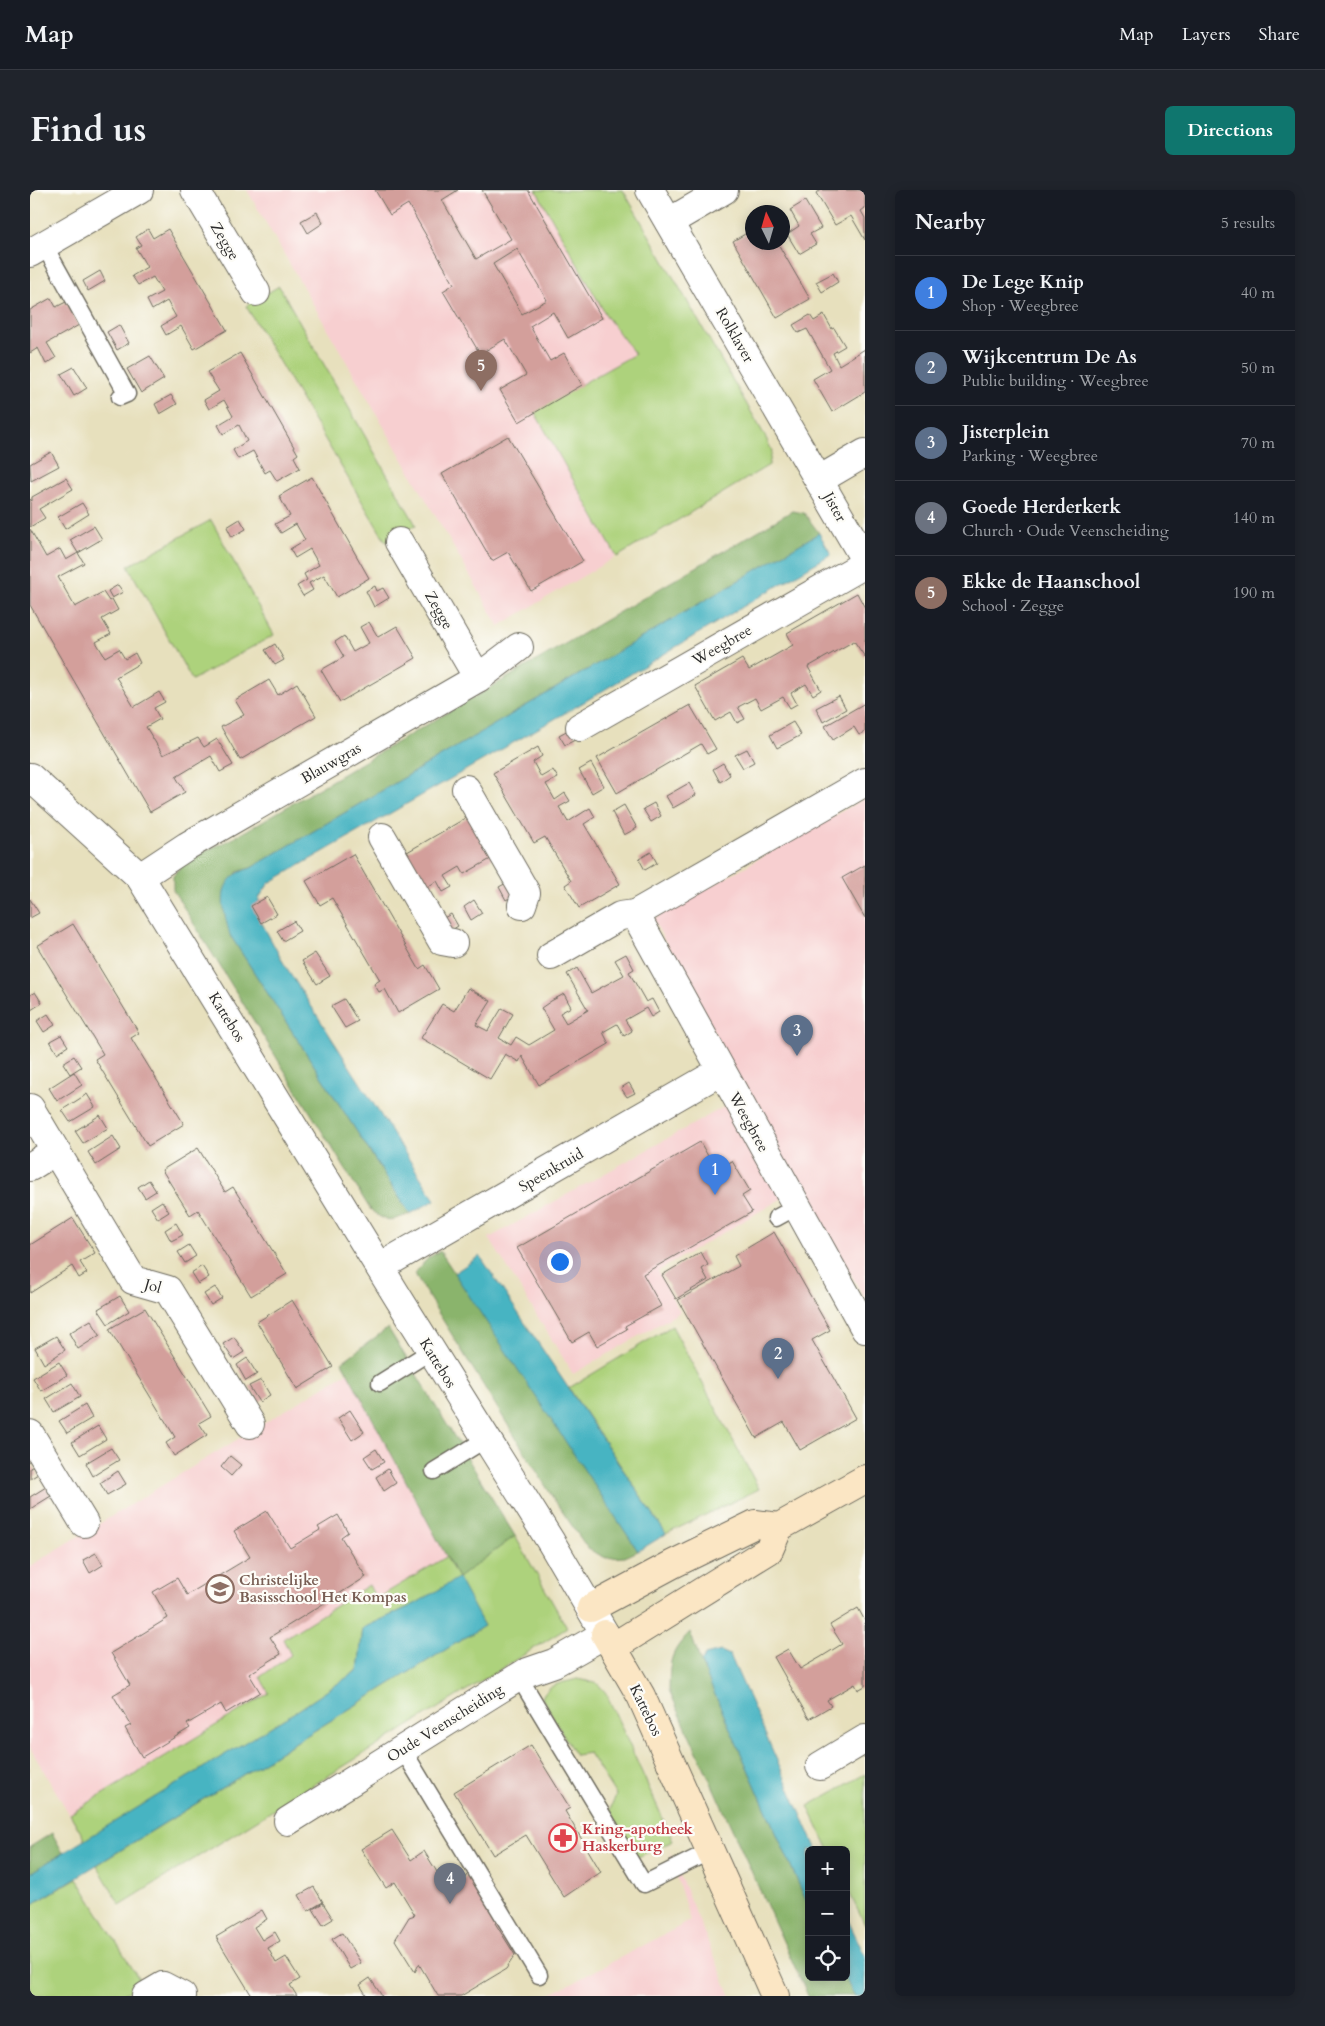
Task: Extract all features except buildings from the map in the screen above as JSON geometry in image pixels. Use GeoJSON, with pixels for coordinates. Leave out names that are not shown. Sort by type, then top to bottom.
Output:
{"type":"FeatureCollection","features":[{"type":"Feature","properties":{"kind":"street"},"geometry":{"type":"LineString","coordinates":[[37,249],[139,190]]}},
{"type":"Feature","properties":{"kind":"street","name":"Zegge"},"geometry":{"type":"LineString","coordinates":[[195,190],[256,292]]}},
{"type":"Feature","properties":{"kind":"street","name":"Rolklaver"},"geometry":{"type":"LineString","coordinates":[[650,190],[820,480]]}},
{"type":"Feature","properties":{"kind":"street"},"geometry":{"type":"LineString","coordinates":[[668,222],[724,190]]}},
{"type":"Feature","properties":{"kind":"street"},"geometry":{"type":"LineString","coordinates":[[820,480],[865,454]]}},
{"type":"Feature","properties":{"kind":"street","name":"Jister"},"geometry":{"type":"LineString","coordinates":[[820,480],[865,562]]}},
{"type":"Feature","properties":{"kind":"street","name":"Zegge"},"geometry":{"type":"LineString","coordinates":[[399,542],[478,678]]}},
{"type":"Feature","properties":{"kind":"street","name":"Weegbree"},"geometry":{"type":"LineString","coordinates":[[580,727],[865,562]]}},
{"type":"Feature","properties":{"kind":"street","name":"Blauwgras"},"geometry":{"type":"LineString","coordinates":[[140,877],[187,846],[478,678],[519,646]]}},
{"type":"Feature","properties":{"kind":"street","name":"Kattebos"},"geometry":{"type":"LineString","coordinates":[[30,777],[140,877],[591,1608],[641,1696],[775,1996]]}},
{"type":"Feature","properties":{"kind":"street"},"geometry":{"type":"LineString","coordinates":[[551,956],[620,916],[635,914],[865,782]]}},
{"type":"Feature","properties":{"kind":"street"},"geometry":{"type":"LineString","coordinates":[[466,789],[526,893],[522,905]]}},
{"type":"Feature","properties":{"kind":"street"},"geometry":{"type":"LineString","coordinates":[[382,837],[442,941],[453,943]]}},
{"type":"Feature","properties":{"kind":"street","name":"Weegbree"},"geometry":{"type":"LineString","coordinates":[[635,914],[721,1071],[786,1212],[865,1328]]}},
{"type":"Feature","properties":{"kind":"street","name":"Speenkruid"},"geometry":{"type":"LineString","coordinates":[[380,1267],[721,1071]]}},
{"type":"Feature","properties":{"kind":"street","name":"Jol"},"geometry":{"type":"LineString","coordinates":[[30,1108],[133,1280],[168,1290],[250,1424]]}},
{"type":"Feature","properties":{"kind":"street"},"geometry":{"type":"LineString","coordinates":[[30,1167],[55,1150]]}},
{"type":"Feature","properties":{"kind":"street"},"geometry":{"type":"LineString","coordinates":[[30,1434],[84,1523]]}},
{"type":"Feature","properties":{"kind":"street"},"geometry":{"type":"LineString","coordinates":[[591,1608],[672,1564],[755,1524],[779,1527],[865,1479]]}},
{"type":"Feature","properties":{"kind":"street","name":"Oude Veenscheiding"},"geometry":{"type":"LineString","coordinates":[[288,1821],[519,1677],[609,1641],[769,1550],[779,1527]]}},
{"type":"Feature","properties":{"kind":"street"},"geometry":{"type":"LineString","coordinates":[[820,1766],[865,1739]]}},
{"type":"Feature","properties":{"kind":"street"},"geometry":{"type":"LineString","coordinates":[[146,1996],[163,1986],[182,1996]]}},
{"type":"Feature","properties":{"kind":"lane"},"geometry":{"type":"LineString","coordinates":[[37,249],[127,394],[120,398]]}},
{"type":"Feature","properties":{"kind":"lane"},"geometry":{"type":"LineString","coordinates":[[380,1383],[431,1351]]}},
{"type":"Feature","properties":{"kind":"lane"},"geometry":{"type":"LineString","coordinates":[[434,1471],[486,1439]]}},
{"type":"Feature","properties":{"kind":"lane"},"geometry":{"type":"LineString","coordinates":[[519,1677],[644,1884],[710,1851]]}},
{"type":"Feature","properties":{"kind":"lane"},"geometry":{"type":"LineString","coordinates":[[403,1750],[539,1974]]}},
{"type":"Feature","properties":{"kind":"shaded area"},"geometry":{"type":"Polygon","coordinates":[[[247,190],[550,190],[649,363],[622,553],[499,626],[247,190]]]}},
{"type":"Feature","properties":{"kind":"shaded area"},"geometry":{"type":"Polygon","coordinates":[[[865,798],[865,1299],[801,1187],[658,1271],[680,1312],[573,1374],[489,1238],[747,1094],[653,919],[865,798]]]}},
{"type":"Feature","properties":{"kind":"shaded area","name":"Christelijke Basisschool Het Kompas"},"geometry":{"type":"Polygon","coordinates":[[[348,1372],[462,1559],[368,1612],[340,1663],[77,1827],[30,1748],[30,1566],[348,1372]]]}},
{"type":"Feature","properties":{"kind":"shaded area"},"geometry":{"type":"Polygon","coordinates":[[[668,1848],[731,1996],[547,1996],[690,1921],[668,1848]]]}},
{"type":"Feature","properties":{"kind":"green space"},"geometry":{"type":"Polygon","coordinates":[[[536,190],[623,190],[772,451],[769,465],[617,557],[534,411],[635,354],[607,317],[536,190]]]}},
{"type":"Feature","properties":{"kind":"green space"},"geometry":{"type":"Polygon","coordinates":[[[279,286],[416,525],[386,542],[246,306],[279,286]]]}},
{"type":"Feature","properties":{"kind":"green space"},"geometry":{"type":"Polygon","coordinates":[[[792,511],[804,513],[819,533],[251,868],[237,872],[230,935],[410,1214],[389,1220],[381,1217],[370,1209],[173,890],[173,876],[187,859],[232,839],[792,511]]]}},
{"type":"Feature","properties":{"kind":"green space"},"geometry":{"type":"Polygon","coordinates":[[[211,520],[274,635],[192,680],[128,566],[211,520]]]}},
{"type":"Feature","properties":{"kind":"green space"},"geometry":{"type":"Polygon","coordinates":[[[440,1251],[638,1551],[625,1557],[606,1558],[588,1549],[555,1501],[418,1280],[415,1273],[428,1258],[440,1251]]]}},
{"type":"Feature","properties":{"kind":"green space"},"geometry":{"type":"Polygon","coordinates":[[[672,1326],[759,1489],[666,1534],[569,1388],[672,1326]]]}},
{"type":"Feature","properties":{"kind":"green space"},"geometry":{"type":"Polygon","coordinates":[[[388,1328],[515,1536],[458,1578],[342,1362],[388,1328]]]}},
{"type":"Feature","properties":{"kind":"green space"},"geometry":{"type":"Polygon","coordinates":[[[515,1536],[567,1628],[120,1905],[97,1865],[484,1626],[458,1579],[415,1604],[363,1628],[358,1670],[300,1709],[85,1840],[70,1814],[269,1693],[260,1677],[291,1655],[283,1639],[369,1585],[376,1599],[446,1557],[458,1578],[515,1536]]]}},
{"type":"Feature","properties":{"kind":"green space"},"geometry":{"type":"Polygon","coordinates":[[[690,1632],[701,1663],[805,1898],[805,1981],[846,1981],[855,1996],[808,1996],[669,1690],[672,1658],[678,1646],[690,1632]]]}},
{"type":"Feature","properties":{"kind":"green space"},"geometry":{"type":"Polygon","coordinates":[[[577,1679],[597,1683],[606,1693],[673,1841],[636,1858],[610,1810],[616,1795],[589,1753],[575,1755],[542,1698],[544,1693],[552,1686],[577,1679]]]}},
{"type":"Feature","properties":{"kind":"green space"},"geometry":{"type":"Polygon","coordinates":[[[865,1774],[865,1925],[850,1894],[850,1846],[827,1846],[808,1806],[865,1774]]]}},
{"type":"Feature","properties":{"kind":"green space"},"geometry":{"type":"Polygon","coordinates":[[[52,1833],[63,1853],[30,1873],[30,1847],[52,1833]]]}},
{"type":"Feature","properties":{"kind":"green space"},"geometry":{"type":"Polygon","coordinates":[[[77,1878],[142,1984],[120,1996],[30,1996],[30,1906],[77,1878]]]}},
{"type":"Feature","properties":{"kind":"water"},"geometry":{"type":"Polygon","coordinates":[[[819,533],[831,554],[579,705],[269,883],[259,898],[258,916],[283,962],[435,1200],[410,1214],[230,935],[223,904],[226,886],[239,873],[251,868],[819,533]]]}},
{"type":"Feature","properties":{"kind":"water"},"geometry":{"type":"Polygon","coordinates":[[[480,1256],[666,1534],[638,1551],[454,1273],[480,1256]]]}},
{"type":"Feature","properties":{"kind":"water"},"geometry":{"type":"Polygon","coordinates":[[[458,1578],[484,1626],[30,1906],[30,1873],[300,1709],[358,1670],[363,1628],[415,1604],[458,1578]]]}},
{"type":"Feature","properties":{"kind":"water"},"geometry":{"type":"Polygon","coordinates":[[[721,1651],[730,1655],[815,1846],[805,1846],[805,1898],[701,1663],[705,1655],[721,1651]]]}},
{"type":"Feature","properties":{"kind":"water"},"geometry":{"type":"Polygon","coordinates":[[[850,1924],[865,1956],[865,1996],[855,1996],[846,1981],[850,1981],[850,1924]]]}},
{"type":"Feature","properties":{"kind":"place","name":"Ekke de Haanschool"},"geometry":{"type":"Point","coordinates":[481,391]}},
{"type":"Feature","properties":{"kind":"place","name":"Jisterplein"},"geometry":{"type":"Point","coordinates":[797,1056]}},
{"type":"Feature","properties":{"kind":"place","name":"De Lege Knip"},"geometry":{"type":"Point","coordinates":[715,1195]}},
{"type":"Feature","properties":{"kind":"place","name":"Wijkcentrum De As"},"geometry":{"type":"Point","coordinates":[778,1379]}},
{"type":"Feature","properties":{"kind":"place","name":"Christelijke Basisschool Het Kompas"},"geometry":{"type":"Point","coordinates":[220,1589]}},
{"type":"Feature","properties":{"kind":"place","name":"Kring-apotheek Haskerburg"},"geometry":{"type":"Point","coordinates":[563,1838]}},
{"type":"Feature","properties":{"kind":"place","name":"Goede Herderkerk"},"geometry":{"type":"Point","coordinates":[450,1904]}}]}
